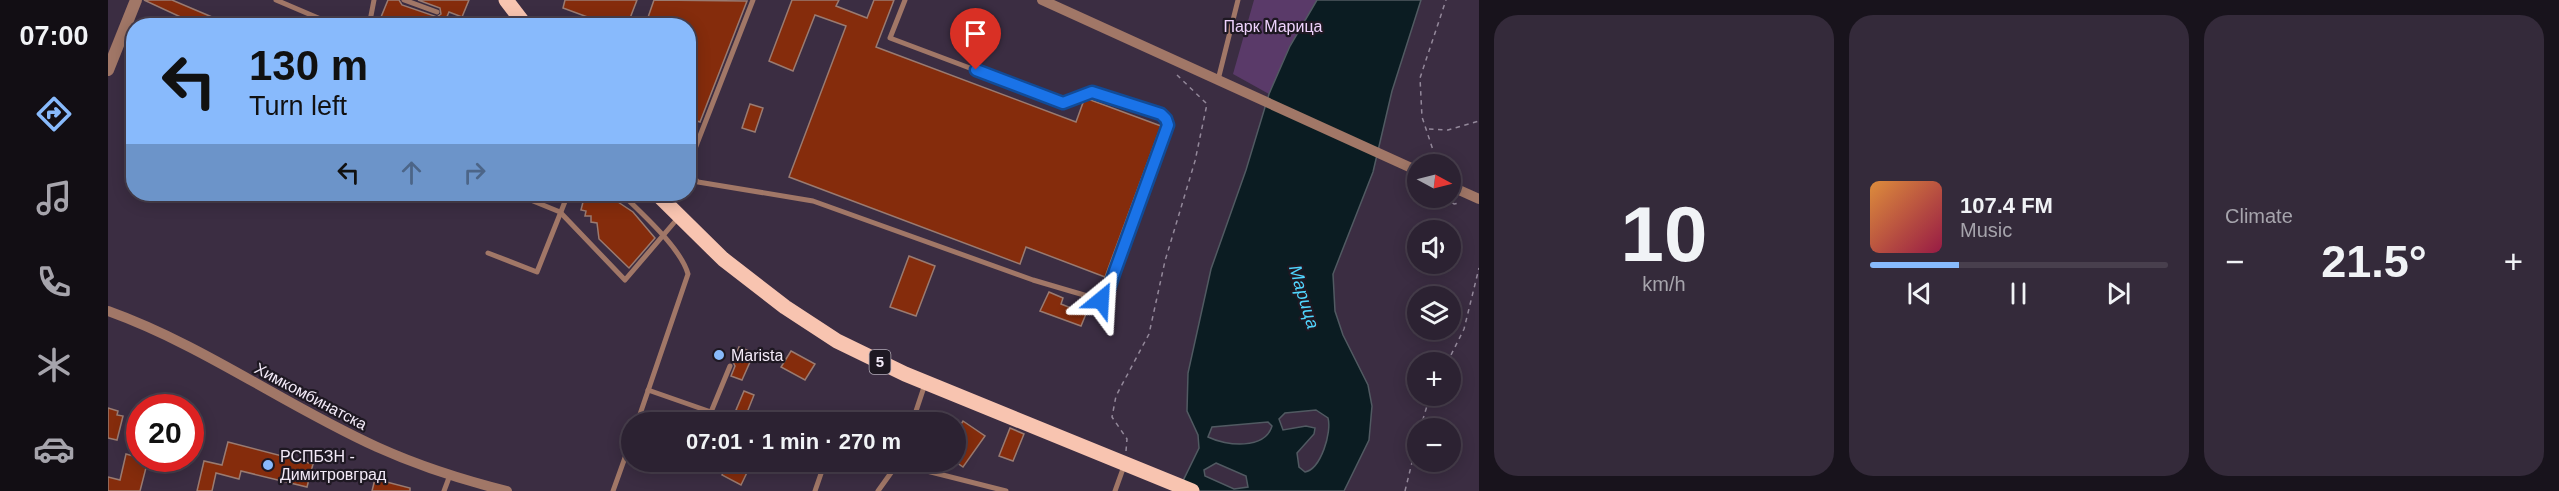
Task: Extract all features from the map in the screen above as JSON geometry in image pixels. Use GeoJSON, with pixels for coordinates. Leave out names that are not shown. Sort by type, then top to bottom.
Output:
{"type":"FeatureCollection","features":[{"type":"Feature","properties":{"kind":"main road"},"geometry":{"type":"LineString","coordinates":[[506,0],[520,18]]}},
{"type":"Feature","properties":{"kind":"main road","name":"5"},"geometry":{"type":"LineString","coordinates":[[664,201],[723,259],[785,307],[837,341],[926,383],[1192,491]]}},
{"type":"Feature","properties":{"kind":"street"},"geometry":{"type":"LineString","coordinates":[[129,18],[136,0]]}},
{"type":"Feature","properties":{"kind":"street"},"geometry":{"type":"LineString","coordinates":[[1042,0],[1061,4],[1177,62],[1407,166]]}},
{"type":"Feature","properties":{"kind":"street"},"geometry":{"type":"LineString","coordinates":[[108,70],[126,25]]}},
{"type":"Feature","properties":{"kind":"street"},"geometry":{"type":"LineString","coordinates":[[1461,191],[1479,199]]}},
{"type":"Feature","properties":{"kind":"street","name":"Химкомбинатска"},"geometry":{"type":"LineString","coordinates":[[108,310],[165,335],[376,447],[450,475],[501,490]]}},
{"type":"Feature","properties":{"kind":"lane"},"geometry":{"type":"LineString","coordinates":[[276,0],[318,18]]}},
{"type":"Feature","properties":{"kind":"lane"},"geometry":{"type":"LineString","coordinates":[[371,18],[374,0]]}},
{"type":"Feature","properties":{"kind":"lane"},"geometry":{"type":"LineString","coordinates":[[404,0],[437,12]]}},
{"type":"Feature","properties":{"kind":"lane"},"geometry":{"type":"LineString","coordinates":[[696,146],[753,0]]}},
{"type":"Feature","properties":{"kind":"lane"},"geometry":{"type":"LineString","coordinates":[[696,180],[813,201],[1033,280],[1101,300],[1108,292],[1124,248],[1168,125],[1166,119],[1161,114],[1092,92],[1063,103],[890,38],[905,0]]}},
{"type":"Feature","properties":{"kind":"lane"},"geometry":{"type":"LineString","coordinates":[[1218,81],[1238,0]]}},
{"type":"Feature","properties":{"kind":"lane"},"geometry":{"type":"LineString","coordinates":[[534,201],[561,212],[625,280],[679,217]]}},
{"type":"Feature","properties":{"kind":"lane"},"geometry":{"type":"LineString","coordinates":[[488,253],[537,272],[565,201]]}},
{"type":"Feature","properties":{"kind":"lane"},"geometry":{"type":"LineString","coordinates":[[629,201],[662,236],[686,267],[688,274],[641,412]]}},
{"type":"Feature","properties":{"kind":"lane"},"geometry":{"type":"LineString","coordinates":[[648,390],[711,412],[730,366]]}},
{"type":"Feature","properties":{"kind":"lane"},"geometry":{"type":"LineString","coordinates":[[916,412],[926,383]]}},
{"type":"Feature","properties":{"kind":"lane"},"geometry":{"type":"LineString","coordinates":[[1115,491],[1124,464]]}},
{"type":"Feature","properties":{"kind":"lane"},"geometry":{"type":"LineString","coordinates":[[613,491],[621,469]]}},
{"type":"Feature","properties":{"kind":"lane"},"geometry":{"type":"LineString","coordinates":[[815,491],[822,472]]}},
{"type":"Feature","properties":{"kind":"lane"},"geometry":{"type":"LineString","coordinates":[[878,491],[892,472]]}},
{"type":"Feature","properties":{"kind":"lane"},"geometry":{"type":"LineString","coordinates":[[931,472],[1006,491]]}},
{"type":"Feature","properties":{"kind":"lane"},"geometry":{"type":"LineString","coordinates":[[444,491],[450,475]]}},
{"type":"Feature","properties":{"kind":"path"},"geometry":{"type":"LineString","coordinates":[[1435,154],[1422,117],[1420,78],[1446,0]]}},
{"type":"Feature","properties":{"kind":"path"},"geometry":{"type":"LineString","coordinates":[[1124,464],[1127,439],[1112,417],[1116,396],[1149,334],[1166,261],[1195,162],[1207,105],[1178,77],[1177,62]]}},
{"type":"Feature","properties":{"kind":"path"},"geometry":{"type":"LineString","coordinates":[[1428,129],[1448,130],[1479,121]]}},
{"type":"Feature","properties":{"kind":"path"},"geometry":{"type":"LineString","coordinates":[[1452,352],[1464,329],[1479,268]]}},
{"type":"Feature","properties":{"kind":"path"},"geometry":{"type":"LineString","coordinates":[[1405,491],[1410,472]]}},
{"type":"Feature","properties":{"kind":"green space","name":"Парк Марица"},"geometry":{"type":"Polygon","coordinates":[[[1254,0],[1317,0],[1290,45],[1269,94],[1233,74],[1254,0]]]}},
{"type":"Feature","properties":{"kind":"water","name":"Марица"},"geometry":{"type":"Polygon","coordinates":[[[1317,0],[1421,0],[1392,91],[1373,172],[1333,274],[1335,311],[1343,335],[1368,385],[1372,406],[1369,440],[1344,491],[1178,491],[1199,448],[1198,435],[1187,411],[1188,373],[1211,269],[1246,170],[1269,94],[1290,46],[1317,0]],[[1316,410],[1285,413],[1279,419],[1283,430],[1306,426],[1315,428],[1314,434],[1297,453],[1299,467],[1305,472],[1316,464],[1324,449],[1327,440],[1328,418],[1316,410]],[[1268,422],[1212,427],[1208,437],[1234,444],[1253,442],[1268,434],[1272,426],[1268,422]],[[1216,463],[1204,470],[1205,476],[1234,489],[1248,487],[1246,476],[1216,463]]]}},
{"type":"Feature","properties":{"kind":"building"},"geometry":{"type":"Polygon","coordinates":[[[144,0],[172,0],[212,17],[183,18],[144,0]]]}},
{"type":"Feature","properties":{"kind":"building"},"geometry":{"type":"Polygon","coordinates":[[[388,0],[399,0],[402,5],[437,17],[441,14],[440,8],[418,0],[469,0],[462,17],[449,12],[446,18],[381,18],[388,0]]]}},
{"type":"Feature","properties":{"kind":"building"},"geometry":{"type":"Polygon","coordinates":[[[565,0],[637,0],[630,18],[590,18],[563,8],[565,0]]]}},
{"type":"Feature","properties":{"kind":"building"},"geometry":{"type":"Polygon","coordinates":[[[654,0],[747,1],[700,122],[696,121],[696,18],[648,18],[654,0]]]}},
{"type":"Feature","properties":{"kind":"building"},"geometry":{"type":"Polygon","coordinates":[[[792,0],[839,0],[836,6],[867,18],[874,0],[894,0],[876,47],[1076,122],[1084,100],[1088,99],[1161,126],[1105,277],[1026,247],[1020,264],[789,177],[846,26],[815,15],[793,71],[769,61],[792,0]]]}},
{"type":"Feature","properties":{"kind":"building"},"geometry":{"type":"Polygon","coordinates":[[[750,104],[763,108],[755,132],[742,128],[750,104]]]}},
{"type":"Feature","properties":{"kind":"building"},"geometry":{"type":"Polygon","coordinates":[[[583,201],[618,201],[633,212],[655,238],[629,268],[599,239],[597,223],[591,222],[591,216],[585,216],[586,211],[581,210],[583,201]]]}},
{"type":"Feature","properties":{"kind":"building"},"geometry":{"type":"Polygon","coordinates":[[[909,256],[935,266],[916,316],[890,307],[909,256]]]}},
{"type":"Feature","properties":{"kind":"building"},"geometry":{"type":"Polygon","coordinates":[[[1049,292],[1063,298],[1061,304],[1086,314],[1081,326],[1040,311],[1049,292]]]}},
{"type":"Feature","properties":{"kind":"building"},"geometry":{"type":"Polygon","coordinates":[[[739,347],[754,353],[742,380],[731,376],[739,347]]]}},
{"type":"Feature","properties":{"kind":"building"},"geometry":{"type":"Polygon","coordinates":[[[791,351],[815,364],[805,380],[781,367],[791,351]]]}},
{"type":"Feature","properties":{"kind":"building"},"geometry":{"type":"Polygon","coordinates":[[[744,391],[754,395],[747,412],[736,410],[744,391]]]}},
{"type":"Feature","properties":{"kind":"building"},"geometry":{"type":"Polygon","coordinates":[[[108,408],[118,411],[117,415],[123,416],[117,440],[108,438],[108,408]]]}},
{"type":"Feature","properties":{"kind":"building"},"geometry":{"type":"Polygon","coordinates":[[[966,423],[985,436],[966,463],[966,423]]]}},
{"type":"Feature","properties":{"kind":"building"},"geometry":{"type":"Polygon","coordinates":[[[1010,428],[1024,434],[1013,461],[999,456],[1010,428]]]}},
{"type":"Feature","properties":{"kind":"building","name":"РСПБЗН - Димитровград"},"geometry":{"type":"Polygon","coordinates":[[[228,442],[313,464],[307,487],[241,471],[239,479],[216,473],[212,491],[197,491],[201,472],[204,472],[204,461],[222,465],[228,442]]]}},
{"type":"Feature","properties":{"kind":"building"},"geometry":{"type":"Polygon","coordinates":[[[126,454],[126,472],[145,472],[140,491],[108,491],[108,477],[120,480],[126,454]]]}},
{"type":"Feature","properties":{"kind":"building"},"geometry":{"type":"Polygon","coordinates":[[[723,472],[747,472],[741,485],[722,475],[723,472]]]}},
{"type":"Feature","properties":{"kind":"building"},"geometry":{"type":"Polygon","coordinates":[[[375,479],[410,488],[410,491],[372,491],[375,479]]]}},
{"type":"Feature","properties":{"kind":"place","name":"Marista"},"geometry":{"type":"Point","coordinates":[719,355]}},
{"type":"Feature","properties":{"kind":"place","name":"РСПБЗН - Димитровград"},"geometry":{"type":"Point","coordinates":[268,465]}},
{"type":"Feature","properties":{"kind":"route"},"geometry":{"type":"LineString","coordinates":[[976,70],[1063,103],[1092,92],[1161,114],[1166,119],[1168,125],[1108,292],[1101,300]]}}]}
